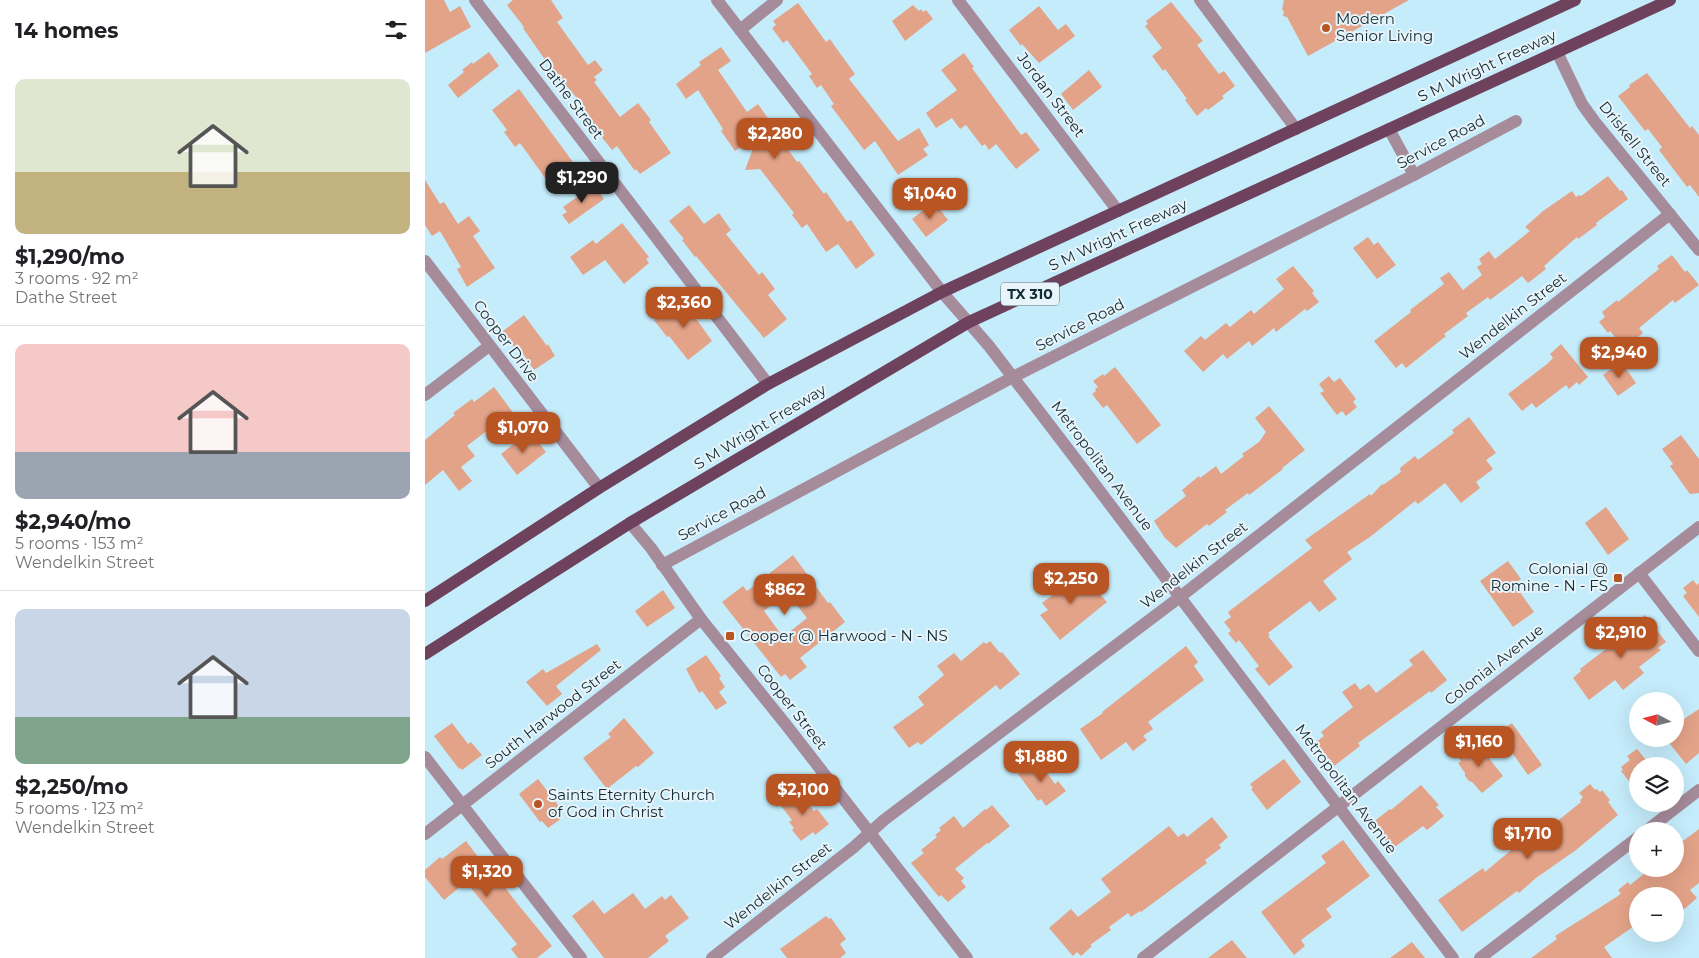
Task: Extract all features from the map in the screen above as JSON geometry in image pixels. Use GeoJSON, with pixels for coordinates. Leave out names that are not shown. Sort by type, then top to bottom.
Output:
{"type":"FeatureCollection","features":[{"type":"Feature","properties":{"kind":"main road","name":"S M Wright Freeway"},"geometry":{"type":"LineString","coordinates":[[425,601],[599,488],[768,384],[942,292],[1575,0]]}},
{"type":"Feature","properties":{"kind":"main road","name":"S M Wright Freeway"},"geometry":{"type":"LineString","coordinates":[[425,654],[630,523],[969,322],[1670,0]]}},
{"type":"Feature","properties":{"kind":"street","name":"Dathe Street"},"geometry":{"type":"LineString","coordinates":[[475,0],[768,384]]}},
{"type":"Feature","properties":{"kind":"street","name":"Metropolitan Avenue"},"geometry":{"type":"LineString","coordinates":[[717,0],[942,292],[1013,377],[1453,958]]}},
{"type":"Feature","properties":{"kind":"street"},"geometry":{"type":"LineString","coordinates":[[740,30],[777,0]]}},
{"type":"Feature","properties":{"kind":"street","name":"Jordan Street"},"geometry":{"type":"LineString","coordinates":[[958,0],[1118,211]]}},
{"type":"Feature","properties":{"kind":"street"},"geometry":{"type":"LineString","coordinates":[[1200,0],[1296,129]]}},
{"type":"Feature","properties":{"kind":"street","name":"Driskell Street"},"geometry":{"type":"LineString","coordinates":[[1557,52],[1567,76],[1587,110],[1699,250]]}},
{"type":"Feature","properties":{"kind":"street","name":"Service Road"},"geometry":{"type":"LineString","coordinates":[[662,565],[1013,377],[1414,175],[1516,121]]}},
{"type":"Feature","properties":{"kind":"street"},"geometry":{"type":"LineString","coordinates":[[1389,129],[1414,175]]}},
{"type":"Feature","properties":{"kind":"street","name":"Wendelkin Street"},"geometry":{"type":"LineString","coordinates":[[712,958],[870,834],[884,820],[1180,597],[1670,214]]}},
{"type":"Feature","properties":{"kind":"street","name":"Cooper Drive"},"geometry":{"type":"LineString","coordinates":[[425,261],[599,488]]}},
{"type":"Feature","properties":{"kind":"street"},"geometry":{"type":"LineString","coordinates":[[425,395],[489,346]]}},
{"type":"Feature","properties":{"kind":"street","name":"Cooper Street"},"geometry":{"type":"LineString","coordinates":[[630,523],[701,619],[967,958]]}},
{"type":"Feature","properties":{"kind":"street","name":"Colonial Avenue"},"geometry":{"type":"LineString","coordinates":[[1143,958],[1699,527]]}},
{"type":"Feature","properties":{"kind":"street"},"geometry":{"type":"LineString","coordinates":[[1639,573],[1699,651]]}},
{"type":"Feature","properties":{"kind":"street","name":"South Harwood Street"},"geometry":{"type":"LineString","coordinates":[[425,834],[701,619]]}},
{"type":"Feature","properties":{"kind":"street"},"geometry":{"type":"LineString","coordinates":[[425,757],[581,958]]}},
{"type":"Feature","properties":{"kind":"street"},"geometry":{"type":"LineString","coordinates":[[1658,822],[1699,790]]}},
{"type":"Feature","properties":{"kind":"street"},"geometry":{"type":"LineString","coordinates":[[1480,958],[1629,844]]}},
{"type":"Feature","properties":{"kind":"building"},"geometry":{"type":"Polygon","coordinates":[[[425,0],[444,0],[450,12],[460,6],[471,27],[425,53],[425,0]]]}},
{"type":"Feature","properties":{"kind":"building"},"geometry":{"type":"Polygon","coordinates":[[[513,0],[551,0],[563,18],[557,22],[588,65],[595,60],[603,70],[594,77],[597,80],[594,82],[620,117],[638,103],[671,153],[640,174],[636,169],[635,171],[617,146],[612,150],[580,110],[583,108],[583,105],[550,67],[507,5],[513,0]]]}},
{"type":"Feature","properties":{"kind":"building","name":"Modern Senior Living"},"geometry":{"type":"Polygon","coordinates":[[[1284,0],[1409,0],[1308,56],[1287,17],[1283,16],[1284,0]]]}},
{"type":"Feature","properties":{"kind":"building"},"geometry":{"type":"Polygon","coordinates":[[[1171,2],[1203,41],[1197,45],[1219,74],[1224,71],[1235,86],[1222,96],[1224,98],[1208,110],[1206,108],[1197,116],[1165,69],[1163,71],[1152,56],[1162,48],[1145,26],[1148,24],[1146,21],[1171,2]]]}},
{"type":"Feature","properties":{"kind":"building"},"geometry":{"type":"Polygon","coordinates":[[[798,3],[826,42],[830,39],[855,74],[849,79],[898,141],[919,128],[929,145],[923,149],[928,155],[898,175],[875,141],[864,150],[831,106],[834,104],[821,85],[817,88],[809,76],[812,74],[787,40],[783,43],[772,28],[776,25],[773,21],[798,3]]]}},
{"type":"Feature","properties":{"kind":"building"},"geometry":{"type":"Polygon","coordinates":[[[913,5],[919,11],[921,9],[923,12],[926,10],[933,19],[905,41],[892,21],[913,5]]]}},
{"type":"Feature","properties":{"kind":"building"},"geometry":{"type":"Polygon","coordinates":[[[1039,6],[1058,30],[1066,24],[1075,36],[1039,63],[1022,44],[1021,46],[1009,30],[1039,6]]]}},
{"type":"Feature","properties":{"kind":"building"},"geometry":{"type":"Polygon","coordinates":[[[721,47],[731,61],[718,70],[747,112],[758,104],[797,162],[799,161],[824,194],[826,192],[847,222],[851,220],[875,255],[856,269],[838,244],[826,252],[807,224],[802,228],[792,215],[794,213],[760,169],[745,170],[758,135],[735,151],[721,131],[723,129],[698,90],[686,99],[676,84],[701,65],[699,62],[721,47]]]}},
{"type":"Feature","properties":{"kind":"building"},"geometry":{"type":"Polygon","coordinates":[[[489,52],[499,66],[458,98],[448,85],[464,72],[462,70],[489,52]]]}},
{"type":"Feature","properties":{"kind":"building"},"geometry":{"type":"Polygon","coordinates":[[[964,53],[974,67],[972,68],[1021,135],[1026,132],[1040,150],[1016,169],[996,144],[989,150],[985,144],[982,146],[966,125],[960,129],[952,118],[936,128],[926,113],[957,90],[941,70],[964,53]]]}},
{"type":"Feature","properties":{"kind":"building"},"geometry":{"type":"Polygon","coordinates":[[[1089,70],[1102,87],[1073,110],[1061,94],[1089,70]]]}},
{"type":"Feature","properties":{"kind":"building"},"geometry":{"type":"Polygon","coordinates":[[[1647,73],[1690,128],[1692,126],[1699,135],[1699,197],[1690,185],[1687,187],[1659,150],[1662,147],[1648,129],[1645,131],[1618,96],[1630,87],[1629,85],[1647,73]]]}},
{"type":"Feature","properties":{"kind":"building"},"geometry":{"type":"Polygon","coordinates":[[[519,89],[573,162],[548,182],[520,143],[515,147],[504,132],[507,130],[492,110],[519,89]]]}},
{"type":"Feature","properties":{"kind":"building"},"geometry":{"type":"Polygon","coordinates":[[[1608,176],[1628,199],[1596,223],[1597,225],[1578,239],[1577,237],[1544,266],[1546,269],[1528,283],[1522,276],[1490,300],[1488,297],[1466,313],[1468,316],[1444,334],[1446,336],[1406,368],[1402,363],[1396,368],[1374,341],[1444,284],[1440,278],[1449,272],[1463,290],[1482,275],[1477,267],[1482,264],[1479,259],[1489,251],[1495,259],[1530,231],[1525,227],[1543,211],[1572,191],[1576,197],[1581,196],[1608,176]]]}},
{"type":"Feature","properties":{"kind":"building"},"geometry":{"type":"Polygon","coordinates":[[[425,180],[440,204],[444,202],[458,224],[469,216],[480,231],[473,236],[495,268],[467,287],[457,269],[461,267],[440,231],[432,236],[425,225],[425,180]]]}},
{"type":"Feature","properties":{"kind":"building"},"geometry":{"type":"Polygon","coordinates":[[[594,185],[604,199],[569,224],[562,215],[567,212],[563,207],[594,185]]]}},
{"type":"Feature","properties":{"kind":"building"},"geometry":{"type":"Polygon","coordinates":[[[934,202],[948,220],[926,237],[912,219],[934,202]]]}},
{"type":"Feature","properties":{"kind":"building"},"geometry":{"type":"Polygon","coordinates":[[[689,205],[704,224],[719,213],[731,230],[726,234],[759,275],[762,272],[775,289],[768,295],[787,319],[764,338],[695,257],[682,240],[684,239],[669,221],[689,205]]]}},
{"type":"Feature","properties":{"kind":"building"},"geometry":{"type":"Polygon","coordinates":[[[622,223],[649,257],[646,259],[649,263],[624,284],[605,260],[583,275],[570,257],[593,240],[596,244],[622,223]]]}},
{"type":"Feature","properties":{"kind":"building"},"geometry":{"type":"Polygon","coordinates":[[[1368,237],[1374,245],[1378,242],[1396,265],[1377,279],[1353,248],[1368,237]]]}},
{"type":"Feature","properties":{"kind":"building"},"geometry":{"type":"Polygon","coordinates":[[[1672,255],[1685,272],[1687,270],[1699,285],[1675,303],[1673,300],[1639,328],[1643,333],[1624,348],[1610,331],[1608,333],[1599,322],[1605,317],[1602,312],[1617,300],[1618,302],[1659,269],[1657,266],[1672,255]]]}},
{"type":"Feature","properties":{"kind":"building"},"geometry":{"type":"Polygon","coordinates":[[[1293,266],[1314,291],[1312,293],[1319,302],[1307,311],[1305,309],[1276,332],[1274,328],[1252,346],[1249,341],[1227,359],[1223,354],[1203,372],[1184,351],[1201,336],[1205,340],[1226,323],[1230,327],[1251,310],[1254,314],[1284,289],[1276,279],[1293,266]]]}},
{"type":"Feature","properties":{"kind":"building"},"geometry":{"type":"Polygon","coordinates":[[[682,299],[712,341],[688,360],[654,320],[682,299]]]}},
{"type":"Feature","properties":{"kind":"building"},"geometry":{"type":"Polygon","coordinates":[[[524,315],[547,346],[548,344],[555,356],[534,370],[517,345],[514,347],[503,331],[524,315]]]}},
{"type":"Feature","properties":{"kind":"building"},"geometry":{"type":"Polygon","coordinates":[[[1561,344],[1588,377],[1579,385],[1577,382],[1569,389],[1566,385],[1536,408],[1532,403],[1522,411],[1508,394],[1547,364],[1553,358],[1550,354],[1561,344]]]}},
{"type":"Feature","properties":{"kind":"building"},"geometry":{"type":"Polygon","coordinates":[[[1621,362],[1636,383],[1618,396],[1603,375],[1621,362]]]}},
{"type":"Feature","properties":{"kind":"building"},"geometry":{"type":"Polygon","coordinates":[[[1115,367],[1161,425],[1137,444],[1107,405],[1103,408],[1092,394],[1098,387],[1093,381],[1103,374],[1104,376],[1115,367]]]}},
{"type":"Feature","properties":{"kind":"building"},"geometry":{"type":"Polygon","coordinates":[[[1329,376],[1334,382],[1340,378],[1356,399],[1353,402],[1357,407],[1346,416],[1342,411],[1337,415],[1320,393],[1324,391],[1319,384],[1329,376]]]}},
{"type":"Feature","properties":{"kind":"building"},"geometry":{"type":"Polygon","coordinates":[[[494,387],[514,414],[499,426],[497,423],[467,446],[475,456],[461,467],[472,481],[459,491],[443,470],[425,485],[425,440],[455,415],[453,413],[472,399],[474,402],[494,387]]]}},
{"type":"Feature","properties":{"kind":"building"},"geometry":{"type":"Polygon","coordinates":[[[1269,406],[1305,450],[1249,495],[1248,493],[1225,510],[1227,512],[1209,526],[1207,524],[1176,548],[1165,538],[1154,521],[1186,496],[1182,490],[1199,476],[1200,478],[1216,466],[1221,474],[1244,456],[1242,454],[1259,442],[1266,432],[1255,418],[1269,406]]]}},
{"type":"Feature","properties":{"kind":"building"},"geometry":{"type":"Polygon","coordinates":[[[1469,417],[1496,453],[1486,460],[1493,469],[1476,482],[1480,488],[1461,503],[1445,483],[1418,504],[1415,501],[1370,537],[1347,552],[1352,559],[1323,581],[1337,599],[1319,612],[1310,601],[1268,633],[1270,635],[1268,636],[1293,667],[1269,686],[1255,669],[1259,666],[1239,640],[1236,643],[1228,633],[1231,631],[1224,622],[1231,617],[1228,612],[1312,548],[1305,540],[1370,494],[1371,496],[1382,484],[1401,472],[1400,468],[1415,456],[1418,460],[1454,433],[1452,430],[1469,417]]]}},
{"type":"Feature","properties":{"kind":"building"},"geometry":{"type":"Polygon","coordinates":[[[527,434],[532,441],[535,438],[546,452],[517,475],[501,454],[527,434]]]}},
{"type":"Feature","properties":{"kind":"building"},"geometry":{"type":"Polygon","coordinates":[[[1681,435],[1699,459],[1699,493],[1690,494],[1670,466],[1673,464],[1662,449],[1681,435]]]}},
{"type":"Feature","properties":{"kind":"building"},"geometry":{"type":"Polygon","coordinates":[[[1606,507],[1629,539],[1608,555],[1585,523],[1606,507]]]}},
{"type":"Feature","properties":{"kind":"building"},"geometry":{"type":"Polygon","coordinates":[[[793,555],[828,603],[830,602],[845,622],[800,658],[807,667],[790,680],[785,674],[781,677],[722,602],[743,586],[747,591],[793,555]],[[787,593],[764,611],[783,637],[807,618],[787,593]]]}},
{"type":"Feature","properties":{"kind":"building"},"geometry":{"type":"Polygon","coordinates":[[[1508,561],[1521,579],[1514,584],[1534,612],[1513,627],[1480,581],[1508,561]]]}},
{"type":"Feature","properties":{"kind":"building"},"geometry":{"type":"Polygon","coordinates":[[[1075,569],[1094,592],[1096,590],[1107,602],[1060,640],[1040,615],[1048,610],[1042,603],[1062,588],[1058,582],[1075,569]]]}},
{"type":"Feature","properties":{"kind":"building"},"geometry":{"type":"Polygon","coordinates":[[[1693,580],[1697,585],[1699,583],[1699,617],[1683,596],[1687,593],[1683,588],[1693,580]]]}},
{"type":"Feature","properties":{"kind":"building"},"geometry":{"type":"Polygon","coordinates":[[[663,590],[675,608],[647,627],[635,611],[663,590]]]}},
{"type":"Feature","properties":{"kind":"building"},"geometry":{"type":"Polygon","coordinates":[[[1645,615],[1666,642],[1658,648],[1661,650],[1639,667],[1644,673],[1623,690],[1615,680],[1589,700],[1573,678],[1581,671],[1580,669],[1624,635],[1630,630],[1628,628],[1645,615]]]}},
{"type":"Feature","properties":{"kind":"building"},"geometry":{"type":"Polygon","coordinates":[[[990,641],[1020,674],[1000,690],[996,685],[921,745],[918,742],[909,748],[893,727],[924,705],[918,697],[944,675],[937,666],[954,653],[961,661],[984,642],[986,644],[990,641]]]}},
{"type":"Feature","properties":{"kind":"building"},"geometry":{"type":"Polygon","coordinates":[[[597,644],[601,650],[556,686],[562,694],[547,706],[526,682],[543,669],[546,673],[597,644]]]}},
{"type":"Feature","properties":{"kind":"building"},"geometry":{"type":"Polygon","coordinates":[[[1186,646],[1198,662],[1194,666],[1204,680],[1148,722],[1153,729],[1143,736],[1147,740],[1133,751],[1126,742],[1101,760],[1080,729],[1103,713],[1186,646]]]}},
{"type":"Feature","properties":{"kind":"building"},"geometry":{"type":"Polygon","coordinates":[[[1423,650],[1447,680],[1358,743],[1360,746],[1334,766],[1316,742],[1324,736],[1321,732],[1353,707],[1342,692],[1355,683],[1360,690],[1369,684],[1376,693],[1413,665],[1409,660],[1423,650]]]}},
{"type":"Feature","properties":{"kind":"building"},"geometry":{"type":"Polygon","coordinates":[[[706,655],[721,676],[719,678],[725,687],[719,692],[727,703],[716,710],[702,691],[699,693],[686,669],[706,655]]]}},
{"type":"Feature","properties":{"kind":"building"},"geometry":{"type":"Polygon","coordinates":[[[1699,709],[1699,753],[1686,764],[1684,757],[1680,757],[1673,748],[1684,748],[1684,719],[1699,709]]]}},
{"type":"Feature","properties":{"kind":"building"},"geometry":{"type":"Polygon","coordinates":[[[624,718],[654,753],[607,789],[583,758],[611,737],[608,734],[624,718]]]}},
{"type":"Feature","properties":{"kind":"building"},"geometry":{"type":"Polygon","coordinates":[[[452,723],[468,744],[471,742],[482,755],[462,770],[459,769],[434,736],[452,723]]]}},
{"type":"Feature","properties":{"kind":"building"},"geometry":{"type":"Polygon","coordinates":[[[1512,723],[1542,765],[1528,775],[1498,733],[1512,723]]]}},
{"type":"Feature","properties":{"kind":"building"},"geometry":{"type":"Polygon","coordinates":[[[1476,742],[1503,776],[1482,793],[1465,776],[1458,763],[1461,761],[1458,757],[1476,742]]]}},
{"type":"Feature","properties":{"kind":"building"},"geometry":{"type":"Polygon","coordinates":[[[1637,749],[1644,757],[1629,757],[1629,759],[1627,756],[1637,749]]]}},
{"type":"Feature","properties":{"kind":"building"},"geometry":{"type":"Polygon","coordinates":[[[1037,759],[1055,784],[1058,781],[1066,791],[1046,806],[1041,799],[1038,801],[1018,774],[1037,759]]]}},
{"type":"Feature","properties":{"kind":"building"},"geometry":{"type":"Polygon","coordinates":[[[1284,759],[1301,782],[1267,810],[1251,789],[1253,788],[1250,784],[1284,759]]]}},
{"type":"Feature","properties":{"kind":"building"},"geometry":{"type":"Polygon","coordinates":[[[1629,761],[1629,781],[1621,771],[1623,770],[1621,767],[1629,761]]]}},
{"type":"Feature","properties":{"kind":"building"},"geometry":{"type":"Polygon","coordinates":[[[538,779],[561,809],[557,812],[562,818],[548,828],[542,821],[540,822],[519,794],[538,779]]]}},
{"type":"Feature","properties":{"kind":"building"},"geometry":{"type":"Polygon","coordinates":[[[1590,784],[1595,790],[1597,789],[1600,792],[1602,790],[1618,815],[1519,893],[1517,891],[1462,932],[1438,900],[1483,868],[1485,872],[1510,851],[1543,828],[1545,831],[1581,802],[1580,800],[1583,797],[1579,793],[1590,784]]]}},
{"type":"Feature","properties":{"kind":"building"},"geometry":{"type":"Polygon","coordinates":[[[1421,785],[1439,805],[1436,807],[1444,816],[1427,830],[1423,826],[1392,849],[1372,823],[1421,785]]]}},
{"type":"Feature","properties":{"kind":"building"},"geometry":{"type":"Polygon","coordinates":[[[798,791],[814,811],[817,809],[829,824],[815,835],[813,832],[801,841],[792,830],[794,828],[789,822],[792,820],[778,802],[791,793],[792,796],[798,791]]]}},
{"type":"Feature","properties":{"kind":"building"},"geometry":{"type":"Polygon","coordinates":[[[992,805],[1010,826],[955,869],[964,878],[961,881],[966,887],[948,902],[941,895],[939,897],[911,863],[924,853],[921,850],[937,837],[935,835],[941,830],[939,828],[954,816],[963,828],[992,805]]]}},
{"type":"Feature","properties":{"kind":"building"},"geometry":{"type":"Polygon","coordinates":[[[1212,817],[1228,837],[1219,845],[1221,848],[1205,860],[1207,863],[1141,912],[1131,917],[1128,913],[1109,927],[1111,930],[1090,945],[1092,946],[1081,956],[1077,952],[1073,956],[1049,928],[1071,909],[1078,917],[1111,892],[1101,879],[1169,826],[1178,837],[1184,833],[1187,837],[1212,817]]]}},
{"type":"Feature","properties":{"kind":"building"},"geometry":{"type":"Polygon","coordinates":[[[1699,829],[1699,883],[1690,890],[1697,898],[1684,909],[1684,887],[1629,887],[1629,930],[1604,947],[1612,958],[1531,958],[1557,939],[1555,936],[1618,896],[1621,893],[1618,890],[1628,882],[1630,885],[1640,877],[1684,877],[1684,840],[1699,829]]]}},
{"type":"Feature","properties":{"kind":"building"},"geometry":{"type":"Polygon","coordinates":[[[1343,840],[1370,876],[1326,909],[1332,917],[1301,940],[1305,946],[1294,955],[1261,912],[1326,863],[1321,856],[1343,840]]]}},
{"type":"Feature","properties":{"kind":"building"},"geometry":{"type":"Polygon","coordinates":[[[466,841],[497,882],[500,880],[552,946],[537,958],[518,958],[511,949],[517,944],[466,882],[444,900],[425,877],[425,870],[440,857],[442,859],[466,841]]]}},
{"type":"Feature","properties":{"kind":"building"},"geometry":{"type":"Polygon","coordinates":[[[633,893],[645,909],[662,896],[665,900],[671,895],[689,918],[665,936],[669,941],[648,958],[604,958],[572,916],[593,900],[604,914],[633,893]]]}},
{"type":"Feature","properties":{"kind":"building"},"geometry":{"type":"Polygon","coordinates":[[[826,916],[829,919],[831,918],[846,939],[840,944],[846,953],[840,958],[787,958],[780,949],[826,916]]]}},
{"type":"Feature","properties":{"kind":"building"},"geometry":{"type":"Polygon","coordinates":[[[1232,940],[1247,958],[1208,958],[1232,940]]]}},
{"type":"Feature","properties":{"kind":"building"},"geometry":{"type":"Polygon","coordinates":[[[1412,942],[1425,958],[1390,958],[1412,942]]]}},
{"type":"Feature","properties":{"kind":"place","name":"Modern Senior Living"},"geometry":{"type":"Point","coordinates":[1326,28]}},
{"type":"Feature","properties":{"kind":"place","name":"Colonial @ Romine - N - FS"},"geometry":{"type":"Point","coordinates":[1618,578]}},
{"type":"Feature","properties":{"kind":"place","name":"Cooper @ Harwood - N - NS"},"geometry":{"type":"Point","coordinates":[730,636]}},
{"type":"Feature","properties":{"kind":"place","name":"Saints Eternity Church of God in Christ"},"geometry":{"type":"Point","coordinates":[538,804]}}]}
